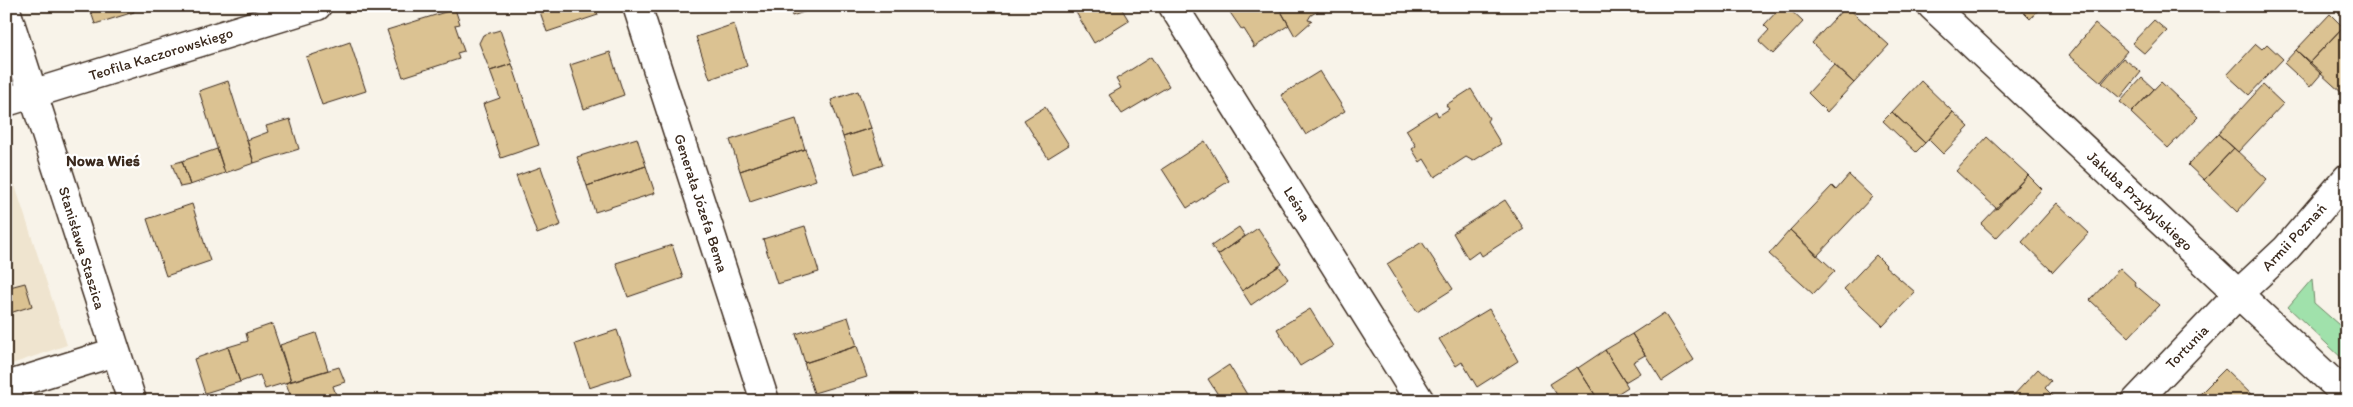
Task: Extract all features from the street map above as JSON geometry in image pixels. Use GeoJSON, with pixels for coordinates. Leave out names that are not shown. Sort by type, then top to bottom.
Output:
{"type":"FeatureCollection","features":[{"type":"Feature","properties":{"kind":"street","name":"Teofila Kaczorowskiego"},"geometry":{"type":"LineString","coordinates":[[6,102],[317,6]]}},
{"type":"Feature","properties":{"kind":"street","name":"Generała Józefa Bema"},"geometry":{"type":"LineString","coordinates":[[638,6],[762,400]]}},
{"type":"Feature","properties":{"kind":"street","name":"Leśna"},"geometry":{"type":"LineString","coordinates":[[1173,6],[1420,401]]}},
{"type":"Feature","properties":{"kind":"street","name":"Jakuba Przybylskiego"},"geometry":{"type":"LineString","coordinates":[[1932,6],[2347,396]]}},
{"type":"Feature","properties":{"kind":"street","name":"Stanisława Staszica"},"geometry":{"type":"LineString","coordinates":[[6,10],[132,401]]}},
{"type":"Feature","properties":{"kind":"street","name":"Armii Poznań"},"geometry":{"type":"LineString","coordinates":[[2239,293],[2286,249],[2347,178]]}},
{"type":"Feature","properties":{"kind":"street","name":"Tortunia"},"geometry":{"type":"LineString","coordinates":[[2136,401],[2239,293]]}},
{"type":"Feature","properties":{"kind":"street"},"geometry":{"type":"LineString","coordinates":[[6,386],[115,352]]}},
{"type":"Feature","properties":{"kind":"shaded area"},"geometry":{"type":"Polygon","coordinates":[[[6,158],[67,345],[6,366],[6,158]]]}},
{"type":"Feature","properties":{"kind":"green space"},"geometry":{"type":"Polygon","coordinates":[[[2312,279],[2314,303],[2347,332],[2347,363],[2288,307],[2312,279]]]}},
{"type":"Feature","properties":{"kind":"building"},"geometry":{"type":"Polygon","coordinates":[[[89,6],[132,6],[134,12],[95,24],[89,6]]]}},
{"type":"Feature","properties":{"kind":"building"},"geometry":{"type":"Polygon","coordinates":[[[538,6],[595,6],[598,15],[547,32],[538,6]]]}},
{"type":"Feature","properties":{"kind":"building"},"geometry":{"type":"Polygon","coordinates":[[[789,6],[822,6],[792,16],[789,6]]]}},
{"type":"Feature","properties":{"kind":"building"},"geometry":{"type":"Polygon","coordinates":[[[1079,6],[1120,6],[1129,21],[1094,43],[1074,9],[1079,6]]]}},
{"type":"Feature","properties":{"kind":"building"},"geometry":{"type":"Polygon","coordinates":[[[1237,6],[1278,6],[1289,25],[1253,48],[1254,45],[1244,29],[1242,30],[1229,11],[1237,6]]]}},
{"type":"Feature","properties":{"kind":"building"},"geometry":{"type":"Polygon","coordinates":[[[1278,6],[1327,6],[1311,15],[1308,20],[1312,21],[1295,36],[1278,6]]]}},
{"type":"Feature","properties":{"kind":"building"},"geometry":{"type":"Polygon","coordinates":[[[1782,6],[1786,6],[1803,22],[1773,54],[1759,41],[1769,30],[1764,25],[1782,6]]]}},
{"type":"Feature","properties":{"kind":"building"},"geometry":{"type":"Polygon","coordinates":[[[1846,6],[1889,45],[1854,83],[1812,43],[1846,6]]]}},
{"type":"Feature","properties":{"kind":"building"},"geometry":{"type":"Polygon","coordinates":[[[2017,6],[2042,6],[2030,19],[2017,6]]]}},
{"type":"Feature","properties":{"kind":"building"},"geometry":{"type":"Polygon","coordinates":[[[455,9],[460,24],[455,25],[464,51],[457,53],[459,59],[403,77],[387,30],[455,9]]]}},
{"type":"Feature","properties":{"kind":"building"},"geometry":{"type":"Polygon","coordinates":[[[2330,14],[2343,27],[2309,63],[2296,50],[2330,14]]]}},
{"type":"Feature","properties":{"kind":"building"},"geometry":{"type":"Polygon","coordinates":[[[2154,20],[2167,31],[2145,54],[2132,43],[2154,20]]]}},
{"type":"Feature","properties":{"kind":"building"},"geometry":{"type":"Polygon","coordinates":[[[734,24],[747,66],[710,79],[696,37],[734,24]]]}},
{"type":"Feature","properties":{"kind":"building"},"geometry":{"type":"Polygon","coordinates":[[[2095,24],[2127,51],[2101,82],[2069,55],[2095,24]]]}},
{"type":"Feature","properties":{"kind":"building"},"geometry":{"type":"Polygon","coordinates":[[[2343,27],[2347,30],[2347,90],[2343,94],[2309,63],[2343,27]]]}},
{"type":"Feature","properties":{"kind":"building"},"geometry":{"type":"Polygon","coordinates":[[[500,30],[512,64],[490,71],[479,43],[483,35],[500,30]]]}},
{"type":"Feature","properties":{"kind":"building"},"geometry":{"type":"Polygon","coordinates":[[[350,42],[366,91],[322,105],[306,57],[350,42]]]}},
{"type":"Feature","properties":{"kind":"building"},"geometry":{"type":"Polygon","coordinates":[[[2256,44],[2262,49],[2267,44],[2283,59],[2249,95],[2227,75],[2256,44]]]}},
{"type":"Feature","properties":{"kind":"building"},"geometry":{"type":"Polygon","coordinates":[[[2296,50],[2322,73],[2310,87],[2284,63],[2296,50]]]}},
{"type":"Feature","properties":{"kind":"building"},"geometry":{"type":"Polygon","coordinates":[[[610,52],[624,95],[584,109],[570,65],[610,52]]]}},
{"type":"Feature","properties":{"kind":"building"},"geometry":{"type":"Polygon","coordinates":[[[1151,57],[1169,86],[1122,114],[1109,95],[1121,88],[1116,79],[1151,57]]]}},
{"type":"Feature","properties":{"kind":"building"},"geometry":{"type":"Polygon","coordinates":[[[2123,58],[2141,72],[2120,98],[2102,83],[2123,58]]]}},
{"type":"Feature","properties":{"kind":"building"},"geometry":{"type":"Polygon","coordinates":[[[512,64],[539,145],[501,158],[483,104],[500,98],[490,71],[512,64]]]}},
{"type":"Feature","properties":{"kind":"building"},"geometry":{"type":"Polygon","coordinates":[[[1834,65],[1854,83],[1827,112],[1808,93],[1834,65]]]}},
{"type":"Feature","properties":{"kind":"building"},"geometry":{"type":"Polygon","coordinates":[[[1320,71],[1345,111],[1306,135],[1281,95],[1320,71]]]}},
{"type":"Feature","properties":{"kind":"building"},"geometry":{"type":"Polygon","coordinates":[[[2142,78],[2154,89],[2132,112],[2120,102],[2142,78]]]}},
{"type":"Feature","properties":{"kind":"building"},"geometry":{"type":"Polygon","coordinates":[[[228,81],[254,163],[225,173],[199,91],[228,81]]]}},
{"type":"Feature","properties":{"kind":"building"},"geometry":{"type":"Polygon","coordinates":[[[1921,81],[1953,112],[1925,143],[1892,112],[1921,81]]]}},
{"type":"Feature","properties":{"kind":"building"},"geometry":{"type":"Polygon","coordinates":[[[2161,82],[2198,117],[2168,148],[2131,113],[2161,82]]]}},
{"type":"Feature","properties":{"kind":"building"},"geometry":{"type":"Polygon","coordinates":[[[2263,85],[2283,104],[2238,152],[2218,134],[2263,85]]]}},
{"type":"Feature","properties":{"kind":"building"},"geometry":{"type":"Polygon","coordinates":[[[1471,89],[1489,118],[1487,121],[1501,144],[1473,161],[1466,157],[1435,177],[1424,159],[1420,162],[1412,149],[1416,146],[1406,130],[1436,111],[1438,116],[1449,109],[1446,105],[1471,89]]]}},
{"type":"Feature","properties":{"kind":"building"},"geometry":{"type":"Polygon","coordinates":[[[858,91],[871,128],[843,137],[831,100],[858,91]]]}},
{"type":"Feature","properties":{"kind":"building"},"geometry":{"type":"Polygon","coordinates":[[[1045,107],[1069,145],[1048,158],[1024,120],[1045,107]]]}},
{"type":"Feature","properties":{"kind":"building"},"geometry":{"type":"Polygon","coordinates":[[[1892,112],[1925,143],[1916,152],[1883,121],[1892,112]]]}},
{"type":"Feature","properties":{"kind":"building"},"geometry":{"type":"Polygon","coordinates":[[[1953,112],[1969,127],[1943,154],[1928,139],[1953,112]]]}},
{"type":"Feature","properties":{"kind":"building"},"geometry":{"type":"Polygon","coordinates":[[[290,119],[299,149],[254,163],[247,140],[268,132],[266,126],[290,119]]]}},
{"type":"Feature","properties":{"kind":"building"},"geometry":{"type":"Polygon","coordinates":[[[796,119],[805,149],[740,171],[730,140],[796,119]]]}},
{"type":"Feature","properties":{"kind":"building"},"geometry":{"type":"Polygon","coordinates":[[[871,128],[883,165],[855,174],[843,137],[871,128]]]}},
{"type":"Feature","properties":{"kind":"building"},"geometry":{"type":"Polygon","coordinates":[[[2218,134],[2234,148],[2204,180],[2188,165],[2218,134]]]}},
{"type":"Feature","properties":{"kind":"building"},"geometry":{"type":"Polygon","coordinates":[[[1987,137],[2028,175],[1997,209],[1956,171],[1987,137]]]}},
{"type":"Feature","properties":{"kind":"building"},"geometry":{"type":"Polygon","coordinates":[[[637,138],[646,166],[587,186],[577,157],[637,138]]]}},
{"type":"Feature","properties":{"kind":"building"},"geometry":{"type":"Polygon","coordinates":[[[1205,141],[1229,181],[1187,208],[1162,169],[1205,141]]]}},
{"type":"Feature","properties":{"kind":"building"},"geometry":{"type":"Polygon","coordinates":[[[2234,148],[2267,179],[2237,212],[2204,180],[2234,148]]]}},
{"type":"Feature","properties":{"kind":"building"},"geometry":{"type":"Polygon","coordinates":[[[217,149],[225,173],[190,185],[182,161],[217,149]]]}},
{"type":"Feature","properties":{"kind":"building"},"geometry":{"type":"Polygon","coordinates":[[[805,149],[816,180],[750,202],[740,171],[805,149]]]}},
{"type":"Feature","properties":{"kind":"building"},"geometry":{"type":"Polygon","coordinates":[[[182,161],[190,185],[180,187],[172,164],[182,161]]]}},
{"type":"Feature","properties":{"kind":"building"},"geometry":{"type":"Polygon","coordinates":[[[646,166],[655,193],[595,212],[587,186],[646,166]]]}},
{"type":"Feature","properties":{"kind":"building"},"geometry":{"type":"Polygon","coordinates":[[[541,167],[561,225],[537,234],[516,176],[541,167]]]}},
{"type":"Feature","properties":{"kind":"building"},"geometry":{"type":"Polygon","coordinates":[[[1849,175],[1872,197],[1817,256],[1790,230],[1832,186],[1836,190],[1849,175]]]}},
{"type":"Feature","properties":{"kind":"building"},"geometry":{"type":"Polygon","coordinates":[[[2028,175],[2042,189],[1996,238],[1981,224],[2028,175]]]}},
{"type":"Feature","properties":{"kind":"building"},"geometry":{"type":"Polygon","coordinates":[[[1505,200],[1524,229],[1482,256],[1479,251],[1468,259],[1453,233],[1505,200]]]}},
{"type":"Feature","properties":{"kind":"building"},"geometry":{"type":"Polygon","coordinates":[[[2057,203],[2089,233],[2053,272],[2022,242],[2057,203]]]}},
{"type":"Feature","properties":{"kind":"building"},"geometry":{"type":"Polygon","coordinates":[[[192,204],[210,261],[166,276],[147,219],[192,204]]]}},
{"type":"Feature","properties":{"kind":"building"},"geometry":{"type":"Polygon","coordinates":[[[805,226],[819,272],[777,284],[763,239],[805,226]]]}},
{"type":"Feature","properties":{"kind":"building"},"geometry":{"type":"Polygon","coordinates":[[[1239,227],[1245,236],[1218,255],[1211,246],[1239,227]]]}},
{"type":"Feature","properties":{"kind":"building"},"geometry":{"type":"Polygon","coordinates":[[[1258,228],[1282,264],[1242,291],[1218,255],[1258,228]]]}},
{"type":"Feature","properties":{"kind":"building"},"geometry":{"type":"Polygon","coordinates":[[[1790,230],[1835,271],[1813,294],[1769,254],[1790,230]]]}},
{"type":"Feature","properties":{"kind":"building"},"geometry":{"type":"Polygon","coordinates":[[[1422,242],[1453,289],[1417,312],[1387,264],[1422,242]]]}},
{"type":"Feature","properties":{"kind":"building"},"geometry":{"type":"Polygon","coordinates":[[[672,245],[683,278],[628,297],[616,263],[672,245]]]}},
{"type":"Feature","properties":{"kind":"building"},"geometry":{"type":"Polygon","coordinates":[[[1876,255],[1885,266],[1915,292],[1883,326],[1844,289],[1876,255]]]}},
{"type":"Feature","properties":{"kind":"building"},"geometry":{"type":"Polygon","coordinates":[[[1279,266],[1288,279],[1251,305],[1242,291],[1279,266]]]}},
{"type":"Feature","properties":{"kind":"building"},"geometry":{"type":"Polygon","coordinates":[[[2120,268],[2135,282],[2134,284],[2159,305],[2129,337],[2090,300],[2120,268]]]}},
{"type":"Feature","properties":{"kind":"building"},"geometry":{"type":"Polygon","coordinates":[[[25,283],[32,306],[10,313],[6,302],[6,288],[25,283]]]}},
{"type":"Feature","properties":{"kind":"building"},"geometry":{"type":"Polygon","coordinates":[[[1310,309],[1333,346],[1300,366],[1277,329],[1310,309]]]}},
{"type":"Feature","properties":{"kind":"building"},"geometry":{"type":"Polygon","coordinates":[[[1489,309],[1518,361],[1477,387],[1462,362],[1456,366],[1439,339],[1489,309]]]}},
{"type":"Feature","properties":{"kind":"building"},"geometry":{"type":"Polygon","coordinates":[[[1664,313],[1694,360],[1662,381],[1632,334],[1664,313]]]}},
{"type":"Feature","properties":{"kind":"building"},"geometry":{"type":"Polygon","coordinates":[[[848,317],[857,346],[805,363],[796,334],[848,317]]]}},
{"type":"Feature","properties":{"kind":"building"},"geometry":{"type":"Polygon","coordinates":[[[272,324],[291,381],[265,389],[260,375],[240,382],[228,347],[248,341],[246,333],[272,324]]]}},
{"type":"Feature","properties":{"kind":"building"},"geometry":{"type":"Polygon","coordinates":[[[617,330],[632,374],[589,388],[575,344],[617,330]]]}},
{"type":"Feature","properties":{"kind":"building"},"geometry":{"type":"Polygon","coordinates":[[[316,333],[328,370],[291,381],[280,345],[316,333]]]}},
{"type":"Feature","properties":{"kind":"building"},"geometry":{"type":"Polygon","coordinates":[[[1632,334],[1645,355],[1633,362],[1640,373],[1625,382],[1605,350],[1632,334]]]}},
{"type":"Feature","properties":{"kind":"building"},"geometry":{"type":"Polygon","coordinates":[[[857,346],[867,377],[814,393],[804,363],[857,346]]]}},
{"type":"Feature","properties":{"kind":"building"},"geometry":{"type":"Polygon","coordinates":[[[228,347],[240,382],[205,393],[194,359],[228,347]]]}},
{"type":"Feature","properties":{"kind":"building"},"geometry":{"type":"Polygon","coordinates":[[[1605,350],[1628,387],[1606,401],[1599,401],[1578,368],[1605,350]]]}},
{"type":"Feature","properties":{"kind":"building"},"geometry":{"type":"Polygon","coordinates":[[[1229,365],[1251,401],[1222,401],[1208,379],[1229,365]]]}},
{"type":"Feature","properties":{"kind":"building"},"geometry":{"type":"Polygon","coordinates":[[[339,367],[345,382],[333,386],[338,401],[311,401],[309,395],[292,400],[286,383],[339,367]]]}},
{"type":"Feature","properties":{"kind":"building"},"geometry":{"type":"Polygon","coordinates":[[[1577,367],[1599,401],[1561,401],[1550,384],[1577,367]]]}},
{"type":"Feature","properties":{"kind":"building"},"geometry":{"type":"Polygon","coordinates":[[[2038,369],[2051,381],[2045,388],[2058,401],[2013,401],[2011,398],[2038,369]]]}},
{"type":"Feature","properties":{"kind":"building"},"geometry":{"type":"Polygon","coordinates":[[[2225,369],[2255,398],[2252,401],[2193,401],[2225,369]]]}},
{"type":"Feature","properties":{"kind":"district","name":"Nowa Wieś"},"geometry":{"type":"Point","coordinates":[103,160]}}]}
